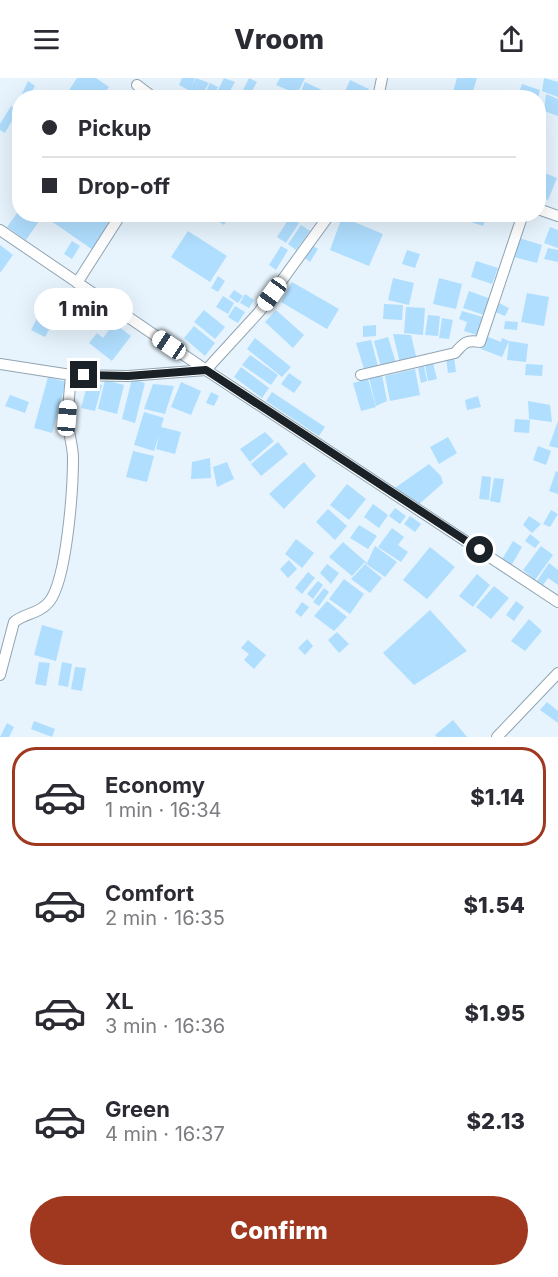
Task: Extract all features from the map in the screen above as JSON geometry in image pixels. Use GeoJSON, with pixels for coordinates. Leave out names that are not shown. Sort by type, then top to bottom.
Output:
{"type":"FeatureCollection","features":[{"type":"Feature","properties":{"kind":"street"},"geometry":{"type":"LineString","coordinates":[[137,85],[144,90]]}},
{"type":"Feature","properties":{"kind":"street"},"geometry":{"type":"LineString","coordinates":[[77,283],[116,222]]}},
{"type":"Feature","properties":{"kind":"street"},"geometry":{"type":"LineString","coordinates":[[0,364],[71,375],[128,376],[206,370],[259,312],[324,222]]}},
{"type":"Feature","properties":{"kind":"street"},"geometry":{"type":"LineString","coordinates":[[361,375],[455,353],[460,345],[469,341],[480,342],[520,222]]}},
{"type":"Feature","properties":{"kind":"street"},"geometry":{"type":"LineString","coordinates":[[0,230],[206,370],[558,602]]}},
{"type":"Feature","properties":{"kind":"street"},"geometry":{"type":"LineString","coordinates":[[0,675],[14,622],[20,617],[38,612],[50,601],[60,578],[69,516],[73,456],[67,418],[71,375]]}},
{"type":"Feature","properties":{"kind":"street"},"geometry":{"type":"LineString","coordinates":[[497,737],[558,673]]}},
{"type":"Feature","properties":{"kind":"building"},"geometry":{"type":"Polygon","coordinates":[[[77,78],[96,78],[109,87],[107,90],[69,90],[77,78]]]}},
{"type":"Feature","properties":{"kind":"building"},"geometry":{"type":"Polygon","coordinates":[[[182,78],[195,78],[192,85],[196,78],[209,83],[205,90],[188,90],[179,85],[182,78]]]}},
{"type":"Feature","properties":{"kind":"building"},"geometry":{"type":"Polygon","coordinates":[[[224,78],[235,82],[230,90],[218,90],[224,78]]]}},
{"type":"Feature","properties":{"kind":"building"},"geometry":{"type":"Polygon","coordinates":[[[249,78],[257,82],[252,90],[243,90],[249,78]]]}},
{"type":"Feature","properties":{"kind":"building"},"geometry":{"type":"Polygon","coordinates":[[[280,78],[305,78],[299,90],[288,90],[276,85],[280,78]]]}},
{"type":"Feature","properties":{"kind":"building"},"geometry":{"type":"Polygon","coordinates":[[[457,78],[477,78],[473,90],[453,90],[457,78]]]}},
{"type":"Feature","properties":{"kind":"building"},"geometry":{"type":"Polygon","coordinates":[[[544,78],[558,82],[558,97],[542,90],[544,78]]]}},
{"type":"Feature","properties":{"kind":"building"},"geometry":{"type":"Polygon","coordinates":[[[350,80],[369,89],[369,90],[346,90],[350,80]]]}},
{"type":"Feature","properties":{"kind":"building"},"geometry":{"type":"Polygon","coordinates":[[[28,81],[35,86],[33,90],[24,90],[28,81]]]}},
{"type":"Feature","properties":{"kind":"building"},"geometry":{"type":"Polygon","coordinates":[[[305,82],[322,90],[302,90],[305,82]]]}},
{"type":"Feature","properties":{"kind":"building"},"geometry":{"type":"Polygon","coordinates":[[[210,83],[218,87],[216,90],[207,90],[210,83]]]}},
{"type":"Feature","properties":{"kind":"building"},"geometry":{"type":"Polygon","coordinates":[[[522,84],[540,90],[520,90],[522,84]]]}},
{"type":"Feature","properties":{"kind":"building"},"geometry":{"type":"Polygon","coordinates":[[[546,94],[558,99],[558,116],[546,112],[546,94]]]}},
{"type":"Feature","properties":{"kind":"building"},"geometry":{"type":"Polygon","coordinates":[[[12,107],[12,121],[5,133],[0,130],[0,124],[12,107]]]}},
{"type":"Feature","properties":{"kind":"building"},"geometry":{"type":"Polygon","coordinates":[[[546,173],[557,178],[548,200],[546,199],[546,173]]]}},
{"type":"Feature","properties":{"kind":"building"},"geometry":{"type":"Polygon","coordinates":[[[12,220],[12,222],[38,222],[26,240],[7,227],[12,220]]]}},
{"type":"Feature","properties":{"kind":"building"},"geometry":{"type":"Polygon","coordinates":[[[52,222],[112,222],[93,250],[52,222]]]}},
{"type":"Feature","properties":{"kind":"building"},"geometry":{"type":"Polygon","coordinates":[[[287,222],[299,223],[286,243],[277,237],[287,222]]]}},
{"type":"Feature","properties":{"kind":"building"},"geometry":{"type":"Polygon","coordinates":[[[340,222],[354,222],[383,234],[369,266],[330,250],[340,222]]]}},
{"type":"Feature","properties":{"kind":"building"},"geometry":{"type":"Polygon","coordinates":[[[470,222],[484,222],[483,226],[470,222]]]}},
{"type":"Feature","properties":{"kind":"building"},"geometry":{"type":"Polygon","coordinates":[[[301,225],[310,231],[296,250],[288,244],[301,225]]]}},
{"type":"Feature","properties":{"kind":"building"},"geometry":{"type":"Polygon","coordinates":[[[550,227],[558,230],[558,248],[544,243],[550,227]]]}},
{"type":"Feature","properties":{"kind":"building"},"geometry":{"type":"Polygon","coordinates":[[[188,231],[227,256],[210,282],[171,257],[188,231]]]}},
{"type":"Feature","properties":{"kind":"building"},"geometry":{"type":"Polygon","coordinates":[[[519,238],[542,245],[537,263],[514,257],[519,238]]]}},
{"type":"Feature","properties":{"kind":"building"},"geometry":{"type":"Polygon","coordinates":[[[72,241],[80,246],[72,259],[64,254],[72,241]]]}},
{"type":"Feature","properties":{"kind":"building"},"geometry":{"type":"Polygon","coordinates":[[[310,244],[318,249],[310,262],[302,256],[310,244]]]}},
{"type":"Feature","properties":{"kind":"building"},"geometry":{"type":"Polygon","coordinates":[[[0,245],[13,255],[0,273],[0,245]]]}},
{"type":"Feature","properties":{"kind":"building"},"geometry":{"type":"Polygon","coordinates":[[[281,246],[288,250],[276,270],[269,265],[281,246]]]}},
{"type":"Feature","properties":{"kind":"building"},"geometry":{"type":"Polygon","coordinates":[[[548,248],[558,250],[558,262],[544,259],[548,248]]]}},
{"type":"Feature","properties":{"kind":"building"},"geometry":{"type":"Polygon","coordinates":[[[407,250],[420,254],[415,268],[402,264],[407,250]]]}},
{"type":"Feature","properties":{"kind":"building"},"geometry":{"type":"Polygon","coordinates":[[[476,261],[498,268],[492,284],[471,277],[476,261]]]}},
{"type":"Feature","properties":{"kind":"building"},"geometry":{"type":"Polygon","coordinates":[[[218,276],[225,281],[218,292],[211,288],[218,276]]]}},
{"type":"Feature","properties":{"kind":"building"},"geometry":{"type":"Polygon","coordinates":[[[393,278],[414,283],[409,305],[388,300],[393,278]]]}},
{"type":"Feature","properties":{"kind":"building"},"geometry":{"type":"Polygon","coordinates":[[[439,278],[462,284],[456,309],[433,304],[439,278]]]}},
{"type":"Feature","properties":{"kind":"building"},"geometry":{"type":"Polygon","coordinates":[[[292,282],[339,309],[327,329],[281,302],[292,282]]]}},
{"type":"Feature","properties":{"kind":"building"},"geometry":{"type":"Polygon","coordinates":[[[234,290],[243,296],[238,303],[229,297],[234,290]]]}},
{"type":"Feature","properties":{"kind":"building"},"geometry":{"type":"Polygon","coordinates":[[[469,291],[491,299],[484,315],[463,308],[469,291]]]}},
{"type":"Feature","properties":{"kind":"building"},"geometry":{"type":"Polygon","coordinates":[[[527,293],[549,297],[544,326],[521,322],[527,293]]]}},
{"type":"Feature","properties":{"kind":"building"},"geometry":{"type":"Polygon","coordinates":[[[245,294],[254,300],[249,308],[240,303],[245,294]]]}},
{"type":"Feature","properties":{"kind":"building"},"geometry":{"type":"Polygon","coordinates":[[[223,296],[234,303],[228,314],[216,307],[223,296]]]}},
{"type":"Feature","properties":{"kind":"building"},"geometry":{"type":"Polygon","coordinates":[[[499,303],[509,308],[505,316],[495,312],[499,303]]]}},
{"type":"Feature","properties":{"kind":"building"},"geometry":{"type":"Polygon","coordinates":[[[384,304],[403,305],[402,320],[383,319],[384,304]]]}},
{"type":"Feature","properties":{"kind":"building"},"geometry":{"type":"Polygon","coordinates":[[[44,305],[58,313],[45,337],[31,330],[44,305]]]}},
{"type":"Feature","properties":{"kind":"building"},"geometry":{"type":"Polygon","coordinates":[[[235,306],[245,312],[238,323],[228,317],[235,306]]]}},
{"type":"Feature","properties":{"kind":"building"},"geometry":{"type":"Polygon","coordinates":[[[406,307],[425,308],[423,335],[404,333],[406,307]]]}},
{"type":"Feature","properties":{"kind":"building"},"geometry":{"type":"Polygon","coordinates":[[[204,310],[225,327],[215,339],[194,322],[204,310]]]}},
{"type":"Feature","properties":{"kind":"building"},"geometry":{"type":"Polygon","coordinates":[[[276,310],[304,335],[293,348],[265,322],[276,310]]]}},
{"type":"Feature","properties":{"kind":"building"},"geometry":{"type":"Polygon","coordinates":[[[462,311],[486,318],[480,336],[464,331],[467,322],[459,319],[462,311]]]}},
{"type":"Feature","properties":{"kind":"building"},"geometry":{"type":"Polygon","coordinates":[[[428,315],[440,316],[438,336],[425,335],[428,315]]]}},
{"type":"Feature","properties":{"kind":"building"},"geometry":{"type":"Polygon","coordinates":[[[442,318],[453,320],[449,339],[439,338],[442,318]]]}},
{"type":"Feature","properties":{"kind":"building"},"geometry":{"type":"Polygon","coordinates":[[[505,321],[518,322],[517,330],[504,329],[505,321]]]}},
{"type":"Feature","properties":{"kind":"building"},"geometry":{"type":"Polygon","coordinates":[[[114,323],[131,336],[112,361],[89,343],[97,333],[103,338],[114,323]]]}},
{"type":"Feature","properties":{"kind":"building"},"geometry":{"type":"Polygon","coordinates":[[[376,325],[376,336],[363,337],[363,326],[376,325]]]}},
{"type":"Feature","properties":{"kind":"building"},"geometry":{"type":"Polygon","coordinates":[[[194,326],[215,343],[205,356],[184,338],[194,326]]]}},
{"type":"Feature","properties":{"kind":"building"},"geometry":{"type":"Polygon","coordinates":[[[393,334],[411,335],[417,360],[400,363],[393,334]]]}},
{"type":"Feature","properties":{"kind":"building"},"geometry":{"type":"Polygon","coordinates":[[[486,336],[501,342],[502,338],[509,341],[502,357],[481,349],[486,336]]]}},
{"type":"Feature","properties":{"kind":"building"},"geometry":{"type":"Polygon","coordinates":[[[388,337],[396,363],[381,367],[374,341],[388,337]]]}},
{"type":"Feature","properties":{"kind":"building"},"geometry":{"type":"Polygon","coordinates":[[[255,338],[291,367],[282,377],[247,349],[255,338]]]}},
{"type":"Feature","properties":{"kind":"building"},"geometry":{"type":"Polygon","coordinates":[[[371,340],[378,366],[365,372],[356,343],[371,340]]]}},
{"type":"Feature","properties":{"kind":"building"},"geometry":{"type":"Polygon","coordinates":[[[509,341],[528,344],[526,362],[507,360],[509,341]]]}},
{"type":"Feature","properties":{"kind":"building"},"geometry":{"type":"Polygon","coordinates":[[[250,355],[278,375],[271,385],[242,365],[250,355]]]}},
{"type":"Feature","properties":{"kind":"building"},"geometry":{"type":"Polygon","coordinates":[[[454,357],[456,372],[448,373],[446,358],[454,357]]]}},
{"type":"Feature","properties":{"kind":"building"},"geometry":{"type":"Polygon","coordinates":[[[433,363],[437,379],[428,381],[425,365],[433,363]]]}},
{"type":"Feature","properties":{"kind":"building"},"geometry":{"type":"Polygon","coordinates":[[[526,364],[543,365],[542,376],[525,375],[526,364]]]}},
{"type":"Feature","properties":{"kind":"building"},"geometry":{"type":"Polygon","coordinates":[[[424,366],[427,381],[421,383],[418,368],[424,366]]]}},
{"type":"Feature","properties":{"kind":"building"},"geometry":{"type":"Polygon","coordinates":[[[241,367],[269,388],[262,398],[234,377],[241,367]]]}},
{"type":"Feature","properties":{"kind":"building"},"geometry":{"type":"Polygon","coordinates":[[[415,369],[420,395],[390,401],[385,376],[415,369]]]}},
{"type":"Feature","properties":{"kind":"building"},"geometry":{"type":"Polygon","coordinates":[[[289,373],[302,382],[294,393],[281,384],[289,373]]]}},
{"type":"Feature","properties":{"kind":"building"},"geometry":{"type":"Polygon","coordinates":[[[382,375],[387,401],[376,406],[369,378],[382,375]]]}},
{"type":"Feature","properties":{"kind":"building"},"geometry":{"type":"Polygon","coordinates":[[[48,377],[66,382],[52,433],[34,428],[48,377]]]}},
{"type":"Feature","properties":{"kind":"building"},"geometry":{"type":"Polygon","coordinates":[[[132,379],[145,383],[135,423],[122,419],[132,379]]]}},
{"type":"Feature","properties":{"kind":"building"},"geometry":{"type":"Polygon","coordinates":[[[368,379],[376,407],[361,411],[353,383],[368,379]]]}},
{"type":"Feature","properties":{"kind":"building"},"geometry":{"type":"Polygon","coordinates":[[[105,380],[124,385],[117,414],[98,409],[105,380]]]}},
{"type":"Feature","properties":{"kind":"building"},"geometry":{"type":"Polygon","coordinates":[[[88,382],[102,385],[95,411],[81,408],[88,382]]]}},
{"type":"Feature","properties":{"kind":"building"},"geometry":{"type":"Polygon","coordinates":[[[181,382],[201,391],[191,415],[171,407],[181,382]]]}},
{"type":"Feature","properties":{"kind":"building"},"geometry":{"type":"Polygon","coordinates":[[[153,384],[174,386],[165,414],[144,409],[153,384]]]}},
{"type":"Feature","properties":{"kind":"building"},"geometry":{"type":"Polygon","coordinates":[[[211,392],[219,396],[214,406],[206,403],[211,392]]]}},
{"type":"Feature","properties":{"kind":"building"},"geometry":{"type":"Polygon","coordinates":[[[272,392],[325,427],[319,436],[266,401],[272,392]]]}},
{"type":"Feature","properties":{"kind":"building"},"geometry":{"type":"Polygon","coordinates":[[[10,395],[29,402],[25,413],[5,406],[10,395]]]}},
{"type":"Feature","properties":{"kind":"building"},"geometry":{"type":"Polygon","coordinates":[[[478,396],[481,407],[467,410],[465,400],[478,396]]]}},
{"type":"Feature","properties":{"kind":"building"},"geometry":{"type":"Polygon","coordinates":[[[528,401],[550,405],[552,422],[529,419],[528,401]]]}},
{"type":"Feature","properties":{"kind":"building"},"geometry":{"type":"Polygon","coordinates":[[[144,412],[164,418],[161,427],[181,432],[175,454],[156,449],[159,435],[154,451],[134,445],[144,412]]]}},
{"type":"Feature","properties":{"kind":"building"},"geometry":{"type":"Polygon","coordinates":[[[515,419],[530,420],[529,433],[514,432],[515,419]]]}},
{"type":"Feature","properties":{"kind":"building"},"geometry":{"type":"Polygon","coordinates":[[[558,421],[558,448],[549,446],[558,421]]]}},
{"type":"Feature","properties":{"kind":"building"},"geometry":{"type":"Polygon","coordinates":[[[265,432],[274,441],[250,462],[240,449],[265,432]]]}},
{"type":"Feature","properties":{"kind":"building"},"geometry":{"type":"Polygon","coordinates":[[[448,437],[457,453],[439,464],[430,447],[448,437]]]}},
{"type":"Feature","properties":{"kind":"building"},"geometry":{"type":"Polygon","coordinates":[[[278,442],[288,454],[261,476],[251,464],[278,442]]]}},
{"type":"Feature","properties":{"kind":"building"},"geometry":{"type":"Polygon","coordinates":[[[538,446],[551,451],[546,465],[533,460],[538,446]]]}},
{"type":"Feature","properties":{"kind":"building"},"geometry":{"type":"Polygon","coordinates":[[[133,451],[154,456],[147,482],[126,477],[133,451]]]}},
{"type":"Feature","properties":{"kind":"building"},"geometry":{"type":"Polygon","coordinates":[[[210,458],[211,478],[191,479],[192,462],[210,458]]]}},
{"type":"Feature","properties":{"kind":"building"},"geometry":{"type":"Polygon","coordinates":[[[227,462],[234,479],[217,487],[213,467],[227,462]]]}},
{"type":"Feature","properties":{"kind":"building"},"geometry":{"type":"Polygon","coordinates":[[[304,462],[316,476],[284,509],[269,494],[304,462]]]}},
{"type":"Feature","properties":{"kind":"building"},"geometry":{"type":"Polygon","coordinates":[[[429,464],[441,476],[443,483],[417,506],[392,490],[429,464]]]}},
{"type":"Feature","properties":{"kind":"building"},"geometry":{"type":"Polygon","coordinates":[[[556,471],[558,472],[558,494],[549,491],[556,471]]]}},
{"type":"Feature","properties":{"kind":"building"},"geometry":{"type":"Polygon","coordinates":[[[482,476],[491,477],[489,500],[479,499],[482,476]]]}},
{"type":"Feature","properties":{"kind":"building"},"geometry":{"type":"Polygon","coordinates":[[[494,478],[504,479],[500,503],[490,501],[494,478]]]}},
{"type":"Feature","properties":{"kind":"building"},"geometry":{"type":"Polygon","coordinates":[[[347,484],[366,499],[349,520],[330,505],[347,484]]]}},
{"type":"Feature","properties":{"kind":"building"},"geometry":{"type":"Polygon","coordinates":[[[373,504],[388,515],[379,528],[364,517],[373,504]]]}},
{"type":"Feature","properties":{"kind":"building"},"geometry":{"type":"Polygon","coordinates":[[[395,508],[406,516],[400,524],[389,516],[395,508]]]}},
{"type":"Feature","properties":{"kind":"building"},"geometry":{"type":"Polygon","coordinates":[[[328,509],[347,526],[335,540],[316,522],[328,509]]]}},
{"type":"Feature","properties":{"kind":"building"},"geometry":{"type":"Polygon","coordinates":[[[551,510],[558,514],[550,527],[543,524],[551,510]]]}},
{"type":"Feature","properties":{"kind":"building"},"geometry":{"type":"Polygon","coordinates":[[[410,516],[421,524],[415,532],[404,524],[410,516]]]}},
{"type":"Feature","properties":{"kind":"building"},"geometry":{"type":"Polygon","coordinates":[[[529,516],[541,524],[532,533],[523,525],[529,516]]]}},
{"type":"Feature","properties":{"kind":"building"},"geometry":{"type":"Polygon","coordinates":[[[359,525],[377,536],[368,549],[350,538],[359,525]]]}},
{"type":"Feature","properties":{"kind":"building"},"geometry":{"type":"Polygon","coordinates":[[[392,528],[404,537],[398,545],[408,552],[401,562],[378,547],[392,528]]]}},
{"type":"Feature","properties":{"kind":"building"},"geometry":{"type":"Polygon","coordinates":[[[530,534],[540,542],[535,548],[525,541],[530,534]]]}},
{"type":"Feature","properties":{"kind":"building"},"geometry":{"type":"Polygon","coordinates":[[[296,539],[314,553],[302,568],[285,554],[296,539]]]}},
{"type":"Feature","properties":{"kind":"building"},"geometry":{"type":"Polygon","coordinates":[[[513,541],[522,547],[511,566],[501,561],[513,541]]]}},
{"type":"Feature","properties":{"kind":"building"},"geometry":{"type":"Polygon","coordinates":[[[343,542],[367,563],[375,546],[397,562],[385,577],[362,561],[364,563],[352,576],[329,557],[343,542]]]}},
{"type":"Feature","properties":{"kind":"building"},"geometry":{"type":"Polygon","coordinates":[[[541,546],[553,555],[535,580],[523,570],[541,546]]]}},
{"type":"Feature","properties":{"kind":"building"},"geometry":{"type":"Polygon","coordinates":[[[430,547],[455,567],[427,599],[403,580],[430,547]]]}},
{"type":"Feature","properties":{"kind":"building"},"geometry":{"type":"Polygon","coordinates":[[[289,560],[297,569],[288,578],[280,569],[289,560]]]}},
{"type":"Feature","properties":{"kind":"building"},"geometry":{"type":"Polygon","coordinates":[[[549,563],[558,570],[558,585],[548,578],[543,585],[537,581],[549,563]]]}},
{"type":"Feature","properties":{"kind":"building"},"geometry":{"type":"Polygon","coordinates":[[[327,564],[339,573],[331,584],[320,573],[327,564]]]}},
{"type":"Feature","properties":{"kind":"building"},"geometry":{"type":"Polygon","coordinates":[[[365,564],[382,578],[370,593],[351,579],[365,564]]]}},
{"type":"Feature","properties":{"kind":"building"},"geometry":{"type":"Polygon","coordinates":[[[308,572],[315,578],[302,594],[295,588],[308,572]]]}},
{"type":"Feature","properties":{"kind":"building"},"geometry":{"type":"Polygon","coordinates":[[[477,574],[490,585],[473,607],[459,596],[477,574]]]}},
{"type":"Feature","properties":{"kind":"building"},"geometry":{"type":"Polygon","coordinates":[[[344,579],[364,594],[350,614],[329,599],[344,579]]]}},
{"type":"Feature","properties":{"kind":"building"},"geometry":{"type":"Polygon","coordinates":[[[318,581],[323,585],[313,599],[307,594],[318,581]]]}},
{"type":"Feature","properties":{"kind":"building"},"geometry":{"type":"Polygon","coordinates":[[[494,586],[509,598],[491,619],[476,607],[494,586]]]}},
{"type":"Feature","properties":{"kind":"building"},"geometry":{"type":"Polygon","coordinates":[[[324,588],[329,592],[319,606],[313,602],[324,588]]]}},
{"type":"Feature","properties":{"kind":"building"},"geometry":{"type":"Polygon","coordinates":[[[327,601],[347,617],[334,631],[314,616],[327,601]]]}},
{"type":"Feature","properties":{"kind":"building"},"geometry":{"type":"Polygon","coordinates":[[[516,601],[524,607],[514,621],[506,615],[516,601]]]}},
{"type":"Feature","properties":{"kind":"building"},"geometry":{"type":"Polygon","coordinates":[[[302,602],[309,607],[301,617],[295,612],[302,602]]]}},
{"type":"Feature","properties":{"kind":"building"},"geometry":{"type":"Polygon","coordinates":[[[430,610],[467,651],[414,685],[383,653],[430,610]]]}},
{"type":"Feature","properties":{"kind":"building"},"geometry":{"type":"Polygon","coordinates":[[[529,619],[542,631],[525,651],[511,641],[529,619]]]}},
{"type":"Feature","properties":{"kind":"building"},"geometry":{"type":"Polygon","coordinates":[[[42,625],[63,631],[56,661],[34,655],[42,625]]]}},
{"type":"Feature","properties":{"kind":"building"},"geometry":{"type":"Polygon","coordinates":[[[337,632],[349,644],[339,653],[328,640],[337,632]]]}},
{"type":"Feature","properties":{"kind":"building"},"geometry":{"type":"Polygon","coordinates":[[[307,639],[313,646],[305,655],[298,648],[307,639]]]}},
{"type":"Feature","properties":{"kind":"building"},"geometry":{"type":"Polygon","coordinates":[[[248,640],[266,655],[254,669],[244,660],[249,654],[241,648],[248,640]]]}},
{"type":"Feature","properties":{"kind":"building"},"geometry":{"type":"Polygon","coordinates":[[[39,662],[50,663],[46,686],[35,684],[39,662]]]}},
{"type":"Feature","properties":{"kind":"building"},"geometry":{"type":"Polygon","coordinates":[[[62,662],[72,664],[68,687],[58,685],[62,662]]]}},
{"type":"Feature","properties":{"kind":"building"},"geometry":{"type":"Polygon","coordinates":[[[75,667],[86,668],[82,691],[71,689],[75,667]]]}},
{"type":"Feature","properties":{"kind":"building"},"geometry":{"type":"Polygon","coordinates":[[[547,702],[558,711],[558,723],[540,710],[547,702]]]}},
{"type":"Feature","properties":{"kind":"building"},"geometry":{"type":"Polygon","coordinates":[[[453,720],[467,737],[437,737],[435,735],[453,720]]]}},
{"type":"Feature","properties":{"kind":"building"},"geometry":{"type":"Polygon","coordinates":[[[34,721],[55,729],[52,737],[31,729],[34,721]]]}},
{"type":"Feature","properties":{"kind":"building"},"geometry":{"type":"Polygon","coordinates":[[[7,723],[14,727],[9,737],[0,737],[7,723]]]}},
{"type":"Feature","properties":{"kind":"route"},"geometry":{"type":"LineString","coordinates":[[84,375],[128,376],[206,370],[480,550]]}}]}
